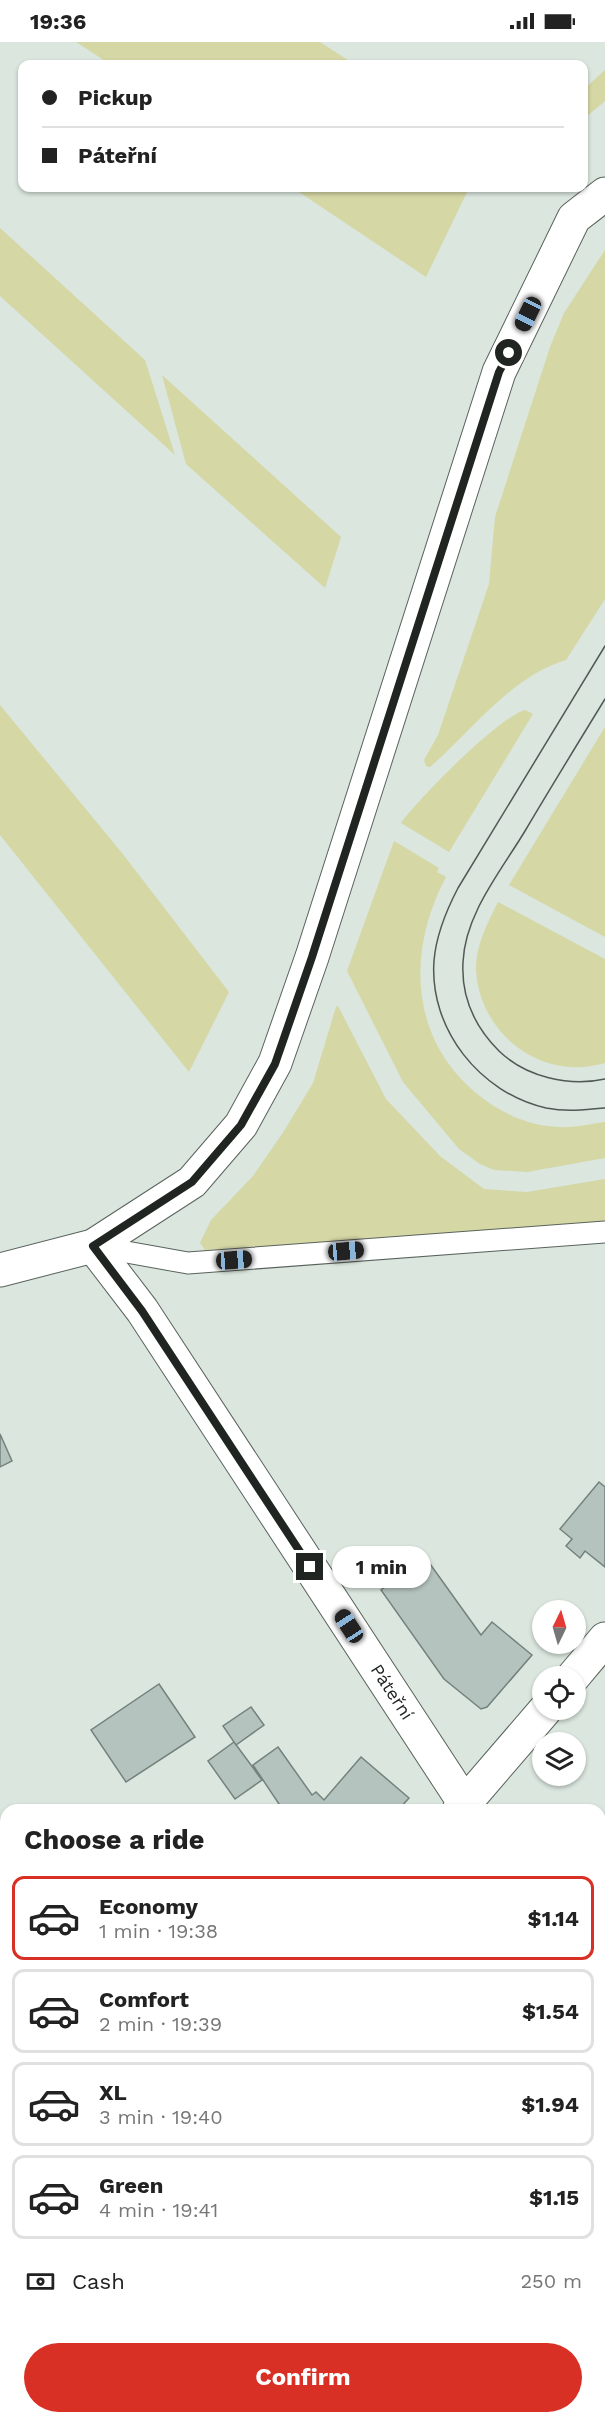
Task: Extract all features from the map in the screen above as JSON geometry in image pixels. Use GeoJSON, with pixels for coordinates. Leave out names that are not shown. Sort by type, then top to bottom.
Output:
{"type":"FeatureCollection","features":[{"type":"Feature","properties":{"kind":"main road"},"geometry":{"type":"LineString","coordinates":[[0,1270],[93,1246],[192,1182],[241,1125],[275,1064],[312,957],[499,372],[574,218],[605,194]]}},
{"type":"Feature","properties":{"kind":"main road","name":"Páteřní"},"geometry":{"type":"LineString","coordinates":[[93,1246],[142,1311],[461,1804]]}},
{"type":"Feature","properties":{"kind":"main road"},"geometry":{"type":"LineString","coordinates":[[582,1666],[605,1639]]}},
{"type":"Feature","properties":{"kind":"main road"},"geometry":{"type":"LineString","coordinates":[[467,1804],[537,1720]]}},
{"type":"Feature","properties":{"kind":"lane"},"geometry":{"type":"LineString","coordinates":[[93,1246],[188,1263],[605,1232]]}},
{"type":"Feature","properties":{"kind":"green space"},"geometry":{"type":"Polygon","coordinates":[[[76,42],[320,42],[348,60],[104,60],[76,42]]]}},
{"type":"Feature","properties":{"kind":"green space"},"geometry":{"type":"Polygon","coordinates":[[[605,70],[605,101],[588,115],[588,85],[605,70]]]}},
{"type":"Feature","properties":{"kind":"green space"},"geometry":{"type":"Polygon","coordinates":[[[299,192],[467,192],[426,277],[299,192]]]}},
{"type":"Feature","properties":{"kind":"green space"},"geometry":{"type":"Polygon","coordinates":[[[0,228],[145,360],[175,455],[0,296],[0,228]]]}},
{"type":"Feature","properties":{"kind":"green space"},"geometry":{"type":"Polygon","coordinates":[[[605,250],[605,599],[566,660],[527,679],[493,706],[430,767],[426,766],[424,760],[438,735],[489,584],[495,517],[550,347],[564,313],[605,250]]]}},
{"type":"Feature","properties":{"kind":"green space"},"geometry":{"type":"Polygon","coordinates":[[[162,375],[341,537],[325,588],[186,464],[162,375]]]}},
{"type":"Feature","properties":{"kind":"green space"},"geometry":{"type":"Polygon","coordinates":[[[0,705],[122,853],[229,992],[189,1072],[0,835],[0,705]]]}},
{"type":"Feature","properties":{"kind":"green space"},"geometry":{"type":"Polygon","coordinates":[[[525,710],[533,714],[449,852],[401,823],[441,778],[479,743],[513,716],[525,710]]]}},
{"type":"Feature","properties":{"kind":"green space"},"geometry":{"type":"Polygon","coordinates":[[[605,727],[605,937],[509,885],[605,727]]]}},
{"type":"Feature","properties":{"kind":"green space"},"geometry":{"type":"Polygon","coordinates":[[[394,841],[439,868],[437,872],[446,877],[433,905],[425,934],[421,963],[421,991],[427,1019],[438,1046],[454,1071],[485,1100],[525,1121],[565,1127],[605,1122],[605,1158],[527,1172],[494,1170],[480,1164],[459,1149],[403,1082],[347,971],[394,841]]]}},
{"type":"Feature","properties":{"kind":"green space"},"geometry":{"type":"Polygon","coordinates":[[[498,902],[605,959],[605,1063],[581,1067],[558,1065],[537,1058],[517,1047],[501,1032],[488,1013],[479,992],[476,968],[483,934],[498,902]]]}},
{"type":"Feature","properties":{"kind":"green space"},"geometry":{"type":"Polygon","coordinates":[[[338,1006],[386,1099],[440,1156],[484,1189],[527,1192],[605,1179],[605,1227],[205,1250],[200,1243],[211,1220],[253,1176],[313,1083],[338,1006]]]}},
{"type":"Feature","properties":{"kind":"building"},"geometry":{"type":"Polygon","coordinates":[[[0,1434],[12,1461],[0,1467],[0,1434]]]}},
{"type":"Feature","properties":{"kind":"building"},"geometry":{"type":"Polygon","coordinates":[[[599,1482],[605,1487],[605,1567],[585,1551],[580,1558],[566,1546],[572,1539],[560,1529],[599,1482]]]}},
{"type":"Feature","properties":{"kind":"building"},"geometry":{"type":"Polygon","coordinates":[[[425,1557],[481,1635],[492,1622],[532,1655],[487,1707],[481,1709],[444,1679],[381,1590],[425,1557]]]}},
{"type":"Feature","properties":{"kind":"building"},"geometry":{"type":"Polygon","coordinates":[[[159,1684],[195,1737],[126,1782],[91,1730],[159,1684]]]}},
{"type":"Feature","properties":{"kind":"building"},"geometry":{"type":"Polygon","coordinates":[[[251,1707],[264,1725],[236,1745],[223,1726],[251,1707]]]}},
{"type":"Feature","properties":{"kind":"building"},"geometry":{"type":"Polygon","coordinates":[[[234,1742],[262,1780],[235,1799],[208,1761],[234,1742]]]}},
{"type":"Feature","properties":{"kind":"building"},"geometry":{"type":"Polygon","coordinates":[[[278,1747],[312,1795],[316,1792],[324,1800],[361,1757],[409,1798],[404,1804],[279,1804],[253,1765],[278,1747]]]}},
{"type":"Feature","properties":{"kind":"tram line"},"geometry":{"type":"LineString","coordinates":[[605,646],[458,888],[442,923],[434,961],[435,986],[440,1011],[463,1054],[480,1073],[500,1088],[522,1100],[546,1108],[568,1110],[605,1108]]}},
{"type":"Feature","properties":{"kind":"tram line"},"geometry":{"type":"LineString","coordinates":[[605,699],[477,910],[465,944],[463,962],[464,987],[471,1011],[483,1032],[499,1051],[522,1067],[549,1078],[577,1082],[605,1079]]}},
{"type":"Feature","properties":{"kind":"route"},"geometry":{"type":"LineString","coordinates":[[310,1567],[142,1311],[93,1246],[192,1182],[241,1125],[275,1064],[312,957],[499,372],[509,353]]}}]}
